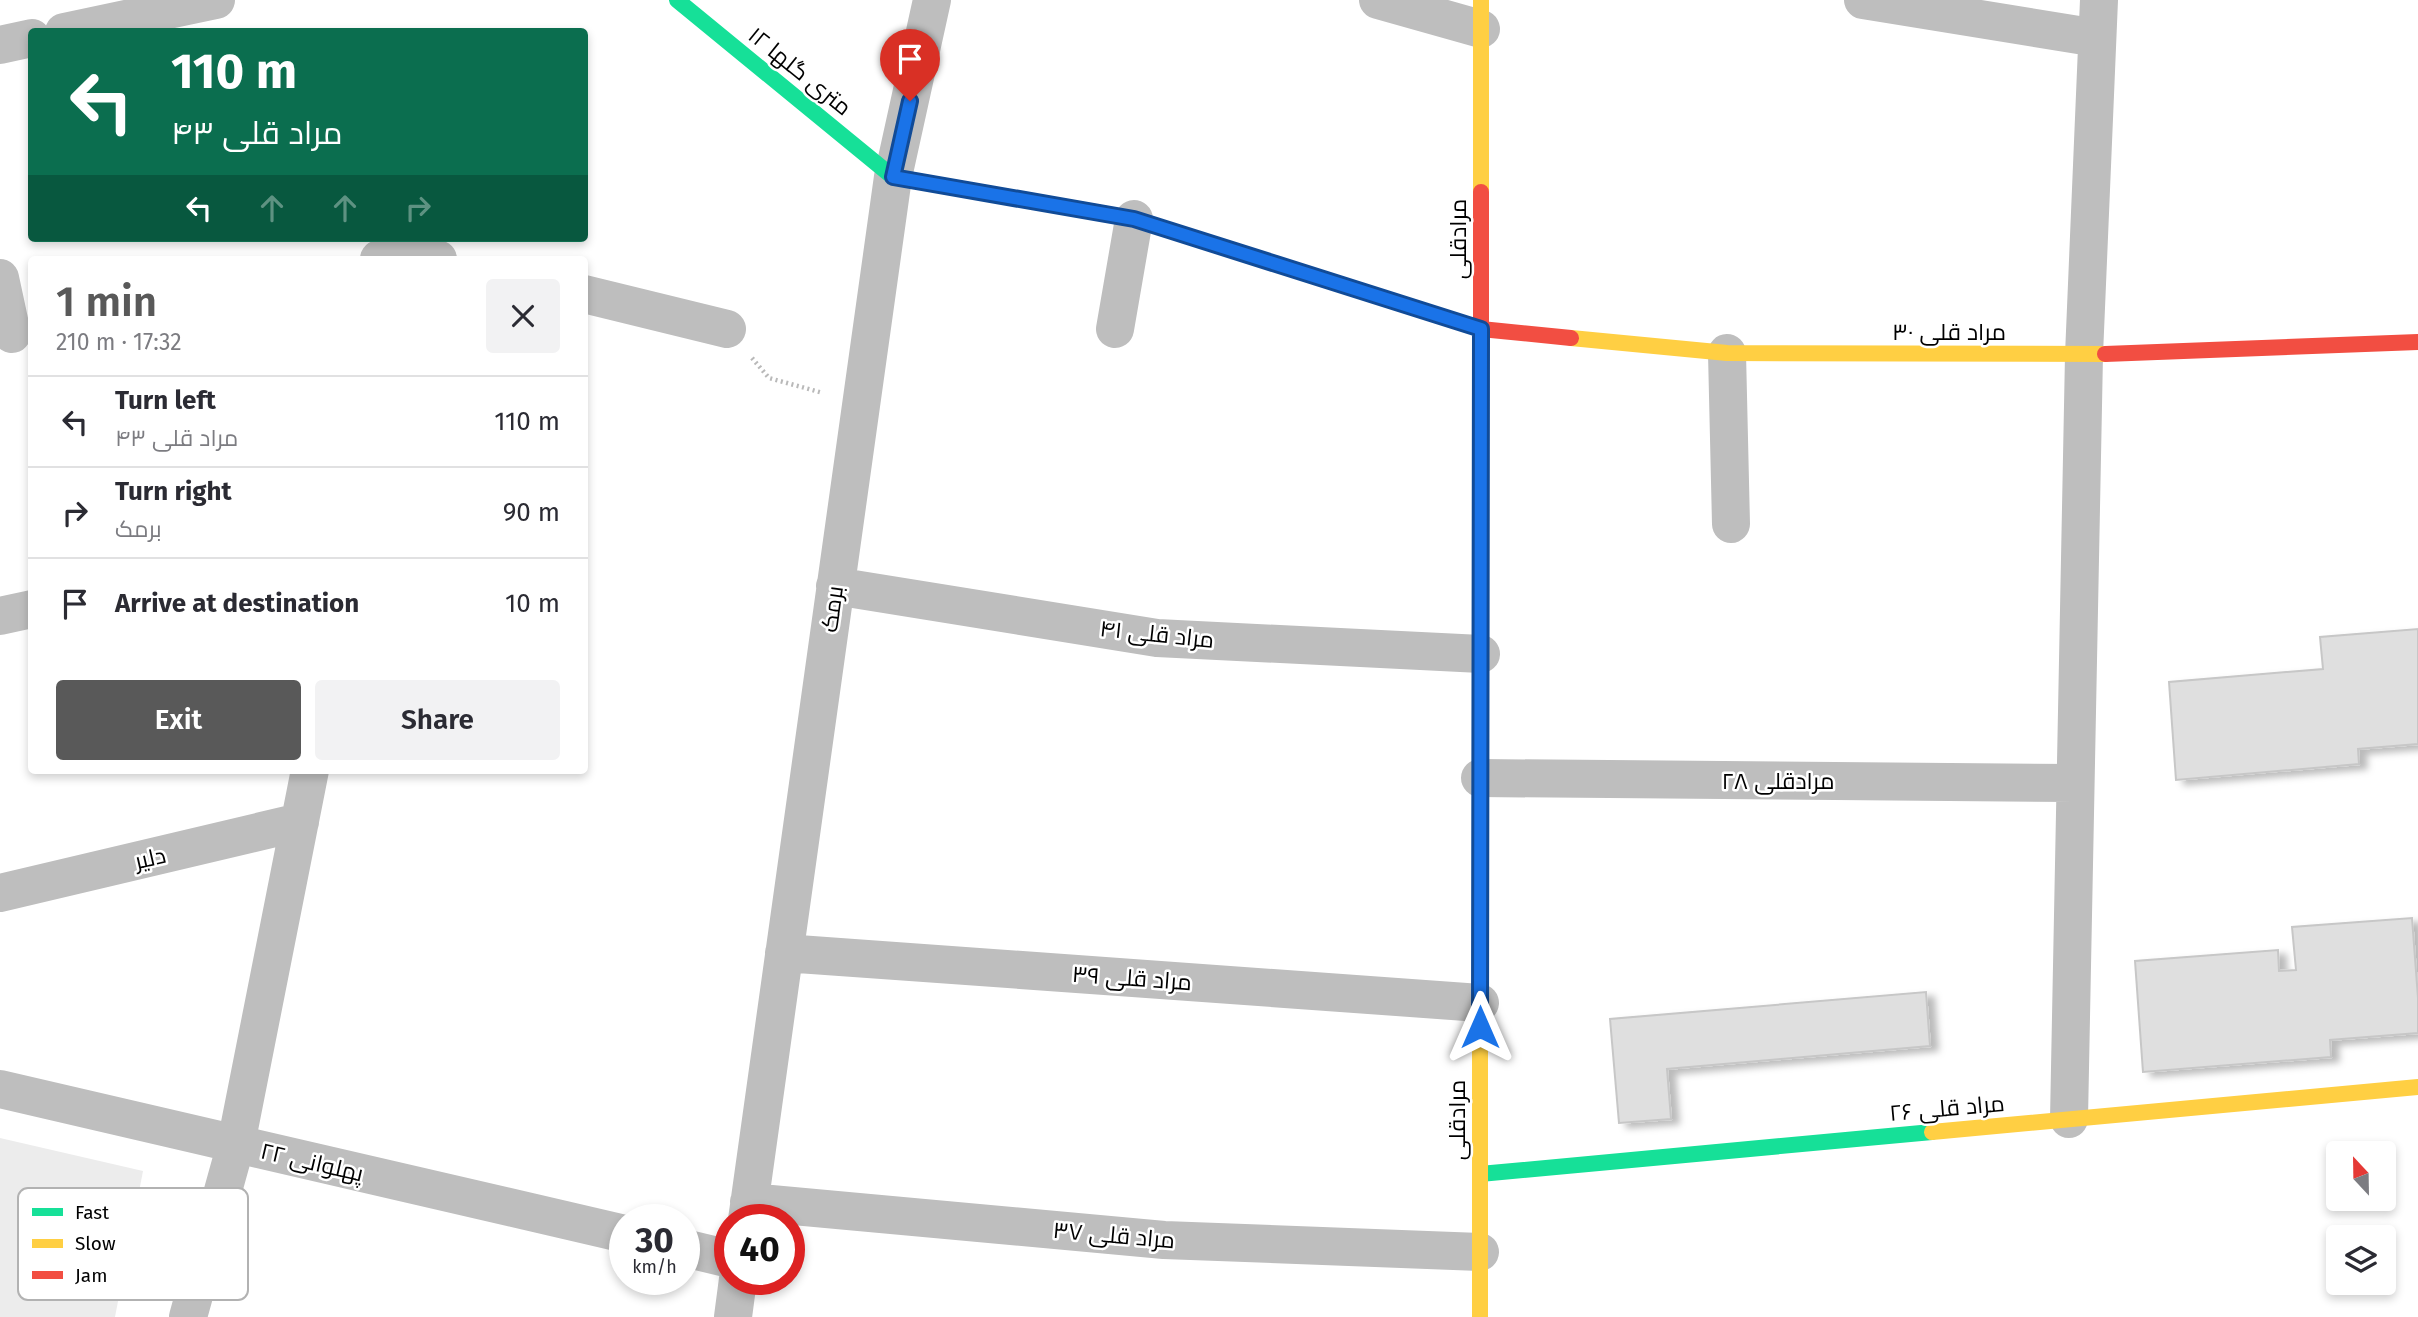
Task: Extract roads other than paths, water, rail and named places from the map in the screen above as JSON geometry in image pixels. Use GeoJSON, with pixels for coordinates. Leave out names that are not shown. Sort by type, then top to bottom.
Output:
{"type":"FeatureCollection","features":[{"type":"Feature","properties":{"kind":"street"},"geometry":{"type":"LineString","coordinates":[[83,28],[216,0]]}},
{"type":"Feature","properties":{"kind":"street","name":"۱۲ متری گلها"},"geometry":{"type":"LineString","coordinates":[[677,0],[893,177]]}},
{"type":"Feature","properties":{"kind":"street","name":"برمک"},"geometry":{"type":"LineString","coordinates":[[749,1204],[893,177],[932,0]]}},
{"type":"Feature","properties":{"kind":"street"},"geometry":{"type":"LineString","coordinates":[[1378,0],[1481,15]]}},
{"type":"Feature","properties":{"kind":"street"},"geometry":{"type":"LineString","coordinates":[[1863,0],[2097,38]]}},
{"type":"Feature","properties":{"kind":"street"},"geometry":{"type":"LineString","coordinates":[[2069,1119],[2084,355],[2099,0]]}},
{"type":"Feature","properties":{"kind":"street","name":"مرادقلی"},"geometry":{"type":"LineString","coordinates":[[1480,1317],[1481,15]]}},
{"type":"Feature","properties":{"kind":"street"},"geometry":{"type":"LineString","coordinates":[[0,45],[28,39]]}},
{"type":"Feature","properties":{"kind":"street","name":"مراد قلی ۳۰"},"geometry":{"type":"LineString","coordinates":[[893,177],[1134,219],[1481,329],[1727,353],[2084,355],[2418,342]]}},
{"type":"Feature","properties":{"kind":"street"},"geometry":{"type":"LineString","coordinates":[[1115,329],[1134,219]]}},
{"type":"Feature","properties":{"kind":"street"},"geometry":{"type":"LineString","coordinates":[[0,278],[14,333]]}},
{"type":"Feature","properties":{"kind":"street"},"geometry":{"type":"LineString","coordinates":[[588,295],[727,329]]}},
{"type":"Feature","properties":{"kind":"street"},"geometry":{"type":"LineString","coordinates":[[1727,353],[1731,524]]}},
{"type":"Feature","properties":{"kind":"street","name":"مراد قلی ۴۱"},"geometry":{"type":"LineString","coordinates":[[835,586],[1157,638],[1481,654]]}},
{"type":"Feature","properties":{"kind":"street"},"geometry":{"type":"LineString","coordinates":[[0,616],[28,610]]}},
{"type":"Feature","properties":{"kind":"street"},"geometry":{"type":"LineString","coordinates":[[224,1188],[236,1144],[309,774]]}},
{"type":"Feature","properties":{"kind":"street","name":"مرادقلی ۲۸"},"geometry":{"type":"LineString","coordinates":[[1480,778],[2076,783]]}},
{"type":"Feature","properties":{"kind":"street","name":"دلیر"},"geometry":{"type":"LineString","coordinates":[[0,894],[300,822]]}},
{"type":"Feature","properties":{"kind":"street","name":"مراد قلی ۳۹"},"geometry":{"type":"LineString","coordinates":[[784,953],[1480,1003]]}},
{"type":"Feature","properties":{"kind":"street","name":"مراد قلی ۲۶"},"geometry":{"type":"LineString","coordinates":[[1480,1174],[2418,1087]]}},
{"type":"Feature","properties":{"kind":"street","name":"پهلوانی ۲۲"},"geometry":{"type":"LineString","coordinates":[[0,1089],[609,1230]]}},
{"type":"Feature","properties":{"kind":"street","name":"مراد قلی ۳۷"},"geometry":{"type":"LineString","coordinates":[[805,1215],[1164,1240],[1480,1252]]}},
{"type":"Feature","properties":{"kind":"street"},"geometry":{"type":"LineString","coordinates":[[733,1317],[736,1295]]}},
{"type":"Feature","properties":{"kind":"street"},"geometry":{"type":"LineString","coordinates":[[188,1317],[193,1300]]}}]}
